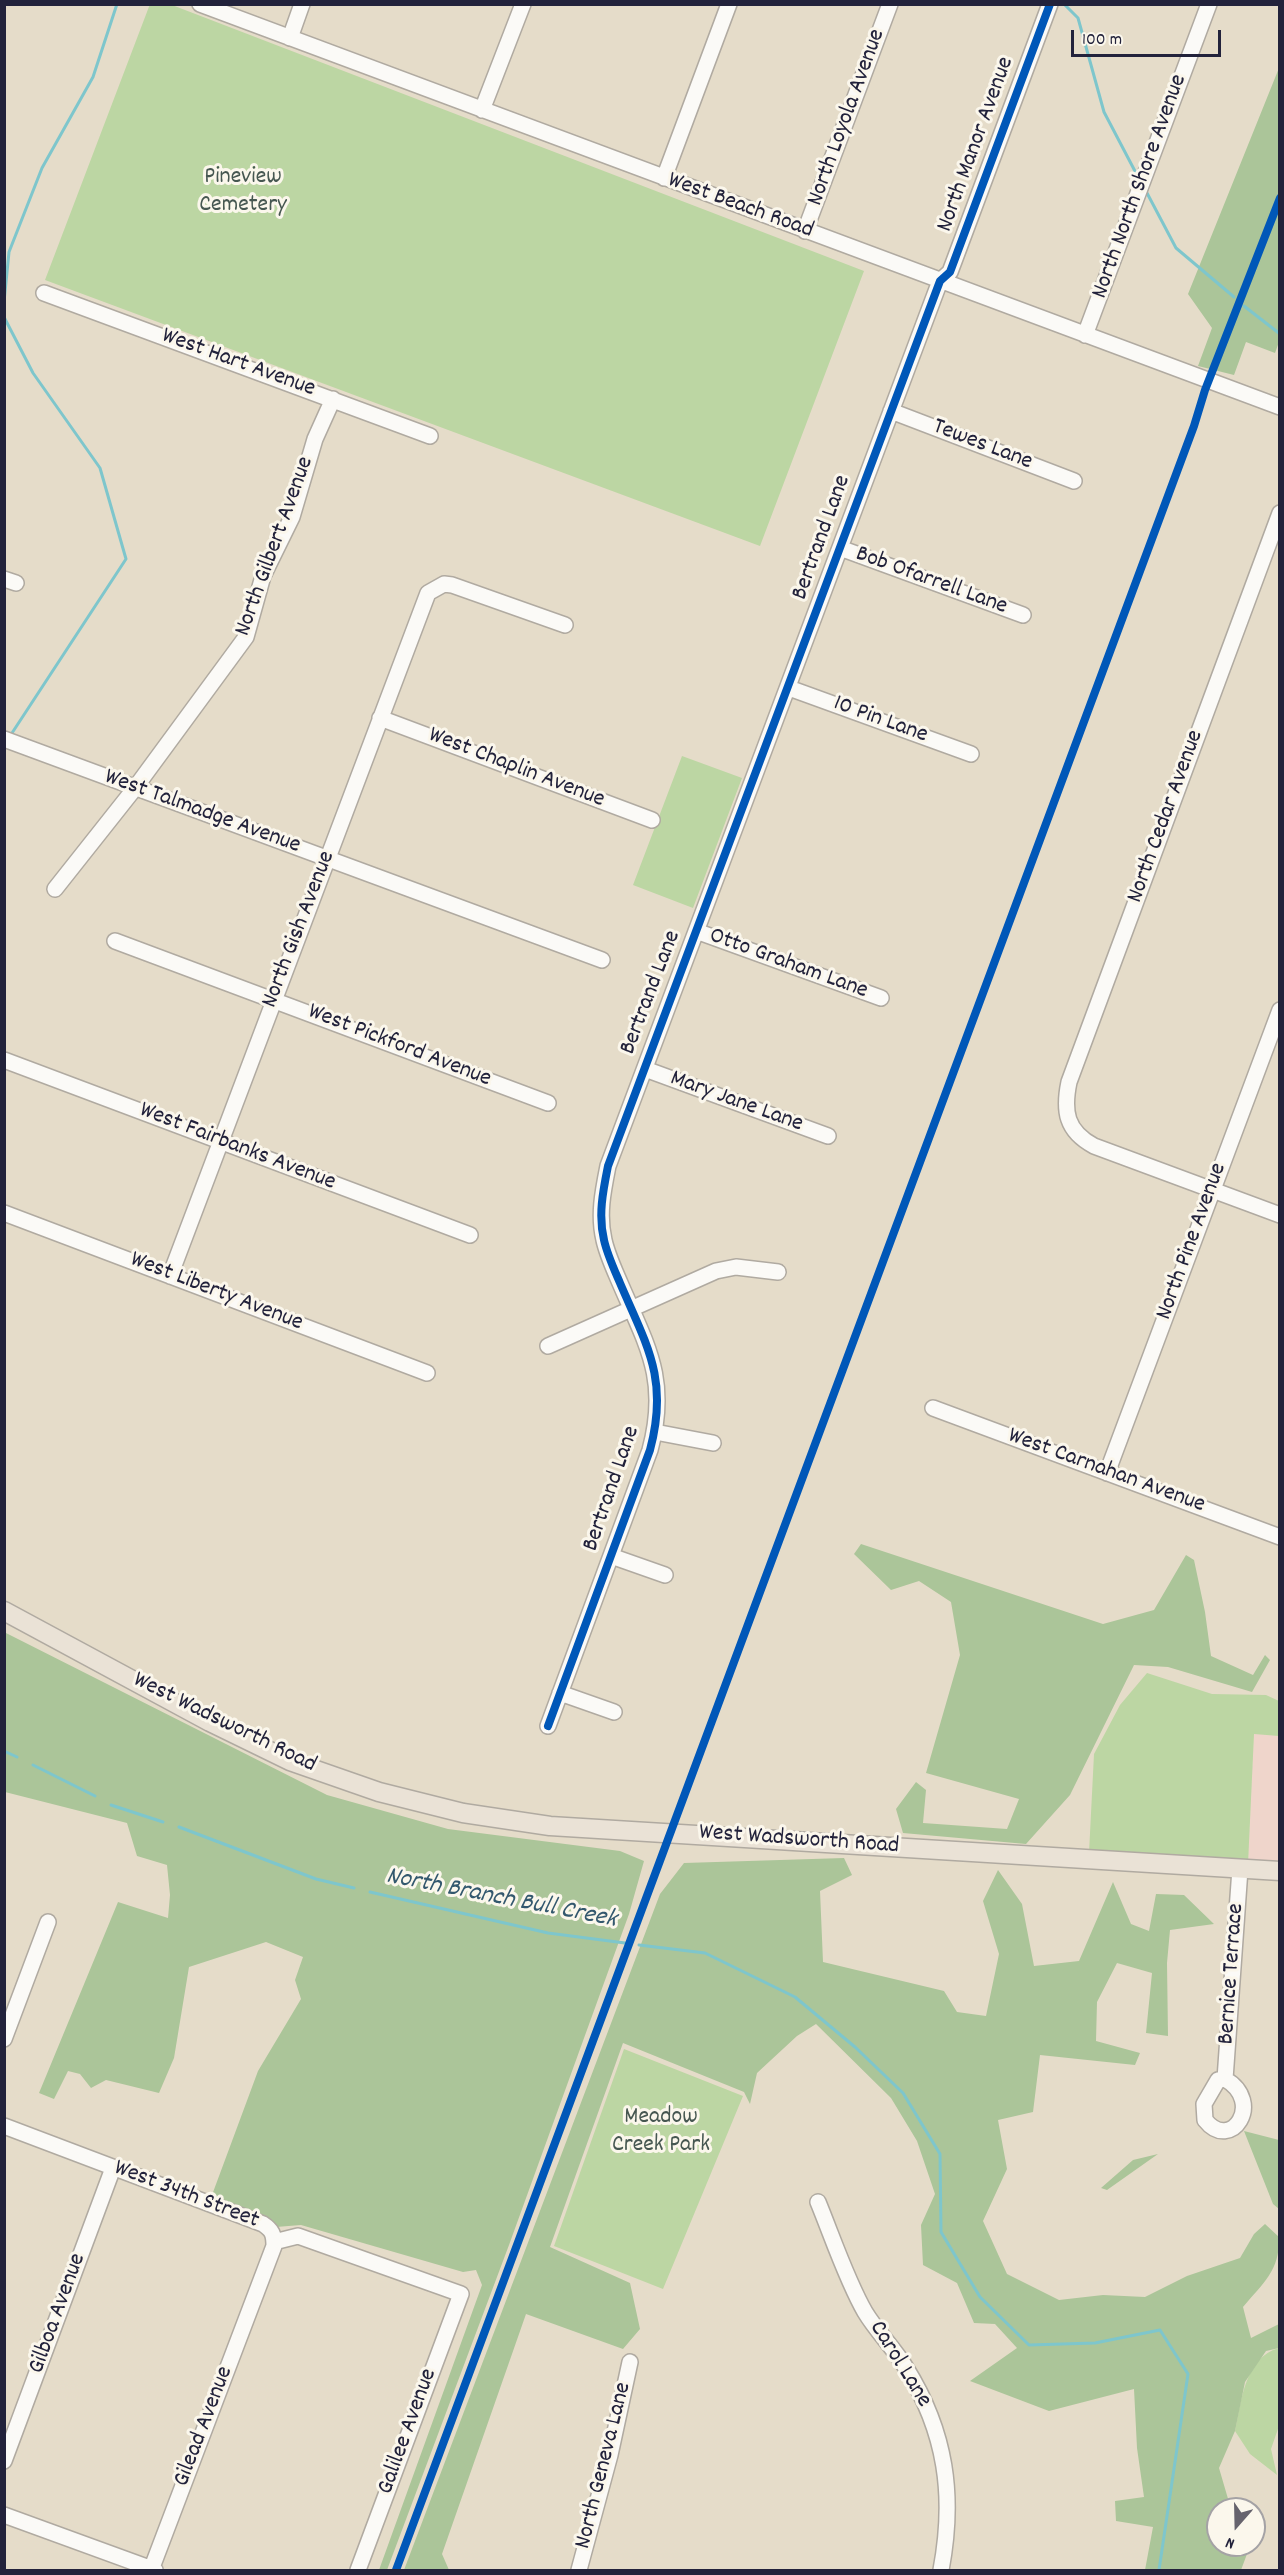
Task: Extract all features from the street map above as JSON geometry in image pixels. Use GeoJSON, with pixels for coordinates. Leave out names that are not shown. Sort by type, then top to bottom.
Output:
{"type":"FeatureCollection","features":[{"type":"Feature","properties":{"kind":"main road","name":"West Wadsworth Road"},"geometry":{"type":"LineString","coordinates":[[4,1611],[210,1722],[290,1761],[379,1792],[462,1813],[550,1826],[1280,1871]]}},
{"type":"Feature","properties":{"kind":"street","name":"West Beach Road"},"geometry":{"type":"LineString","coordinates":[[200,4],[1280,407]]}},
{"type":"Feature","properties":{"kind":"street"},"geometry":{"type":"LineString","coordinates":[[290,38],[302,4]]}},
{"type":"Feature","properties":{"kind":"street"},"geometry":{"type":"LineString","coordinates":[[482,110],[523,4]]}},
{"type":"Feature","properties":{"kind":"street"},"geometry":{"type":"LineString","coordinates":[[664,178],[729,4]]}},
{"type":"Feature","properties":{"kind":"street","name":"North Loyola Avenue"},"geometry":{"type":"LineString","coordinates":[[806,231],[890,4]]}},
{"type":"Feature","properties":{"kind":"street","name":"North North Shore Avenue"},"geometry":{"type":"LineString","coordinates":[[1086,335],[1209,4]]}},
{"type":"Feature","properties":{"kind":"street","name":"North Manor Avenue"},"geometry":{"type":"LineString","coordinates":[[940,281],[950,273],[1047,12]]}},
{"type":"Feature","properties":{"kind":"street","name":"Bertrand Lane"},"geometry":{"type":"LineString","coordinates":[[548,1726],[655,1432],[658,1390],[645,1338],[604,1241],[601,1222],[602,1199],[608,1167],[940,281]]}},
{"type":"Feature","properties":{"kind":"street","name":"West Hart Avenue"},"geometry":{"type":"LineString","coordinates":[[44,293],[430,436]]}},
{"type":"Feature","properties":{"kind":"street","name":"North Gilbert Avenue"},"geometry":{"type":"LineString","coordinates":[[55,889],[135,788],[246,637],[263,576],[292,517],[315,439],[333,399]]}},
{"type":"Feature","properties":{"kind":"street","name":"Tewes Lane"},"geometry":{"type":"LineString","coordinates":[[891,411],[1074,481]]}},
{"type":"Feature","properties":{"kind":"street","name":"North Cedar Avenue"},"geometry":{"type":"LineString","coordinates":[[1213,1190],[1083,1140],[1070,1121],[1064,1103],[1280,513]]}},
{"type":"Feature","properties":{"kind":"street","name":"Bob Ofarrell Lane"},"geometry":{"type":"LineString","coordinates":[[840,548],[1023,615]]}},
{"type":"Feature","properties":{"kind":"street","name":"North Gish Avenue"},"geometry":{"type":"LineString","coordinates":[[170,1276],[428,593],[444,584],[452,585],[565,625]]}},
{"type":"Feature","properties":{"kind":"street","name":"10 Pin Lane"},"geometry":{"type":"LineString","coordinates":[[789,688],[971,754]]}},
{"type":"Feature","properties":{"kind":"street","name":"West Chaplin Avenue"},"geometry":{"type":"LineString","coordinates":[[380,718],[652,820]]}},
{"type":"Feature","properties":{"kind":"street","name":"West Talmadge Avenue"},"geometry":{"type":"LineString","coordinates":[[4,739],[602,960]]}},
{"type":"Feature","properties":{"kind":"street","name":"Otto Graham Lane"},"geometry":{"type":"LineString","coordinates":[[696,931],[881,998]]}},
{"type":"Feature","properties":{"kind":"street","name":"West Pickford Avenue"},"geometry":{"type":"LineString","coordinates":[[115,941],[548,1103]]}},
{"type":"Feature","properties":{"kind":"street","name":"North Pine Avenue"},"geometry":{"type":"LineString","coordinates":[[1107,1473],[1280,1010]]}},
{"type":"Feature","properties":{"kind":"street","name":"West Fairbanks Avenue"},"geometry":{"type":"LineString","coordinates":[[4,1060],[470,1235]]}},
{"type":"Feature","properties":{"kind":"street","name":"Mary Jane Lane"},"geometry":{"type":"LineString","coordinates":[[645,1069],[828,1136]]}},
{"type":"Feature","properties":{"kind":"street"},"geometry":{"type":"LineString","coordinates":[[1213,1190],[1280,1215]]}},
{"type":"Feature","properties":{"kind":"street","name":"West Liberty Avenue"},"geometry":{"type":"LineString","coordinates":[[4,1213],[427,1373]]}},
{"type":"Feature","properties":{"kind":"street"},"geometry":{"type":"LineString","coordinates":[[548,1346],[716,1271],[736,1268],[778,1272]]}},
{"type":"Feature","properties":{"kind":"street","name":"West Carnahan Avenue"},"geometry":{"type":"LineString","coordinates":[[933,1408],[1280,1537]]}},
{"type":"Feature","properties":{"kind":"street"},"geometry":{"type":"LineString","coordinates":[[655,1432],[713,1443]]}},
{"type":"Feature","properties":{"kind":"street"},"geometry":{"type":"LineString","coordinates":[[611,1556],[665,1575]]}},
{"type":"Feature","properties":{"kind":"street"},"geometry":{"type":"LineString","coordinates":[[560,1694],[614,1712]]}},
{"type":"Feature","properties":{"kind":"street","name":"Bernice Terrace"},"geometry":{"type":"LineString","coordinates":[[1226,2079],[1240,1869]]}},
{"type":"Feature","properties":{"kind":"street"},"geometry":{"type":"LineString","coordinates":[[4,2039],[48,1922]]}},
{"type":"Feature","properties":{"kind":"street","name":"West 34th Street"},"geometry":{"type":"LineString","coordinates":[[4,2126],[263,2224],[271,2230],[274,2242],[298,2236],[461,2294]]}},
{"type":"Feature","properties":{"kind":"street","name":"Gilboa Avenue"},"geometry":{"type":"LineString","coordinates":[[4,2461],[113,2168]]}},
{"type":"Feature","properties":{"kind":"street","name":"Carol Lane"},"geometry":{"type":"LineString","coordinates":[[818,2202],[865,2311],[904,2366],[934,2422],[947,2481],[949,2515],[941,2571]]}},
{"type":"Feature","properties":{"kind":"street","name":"Gilead Avenue"},"geometry":{"type":"LineString","coordinates":[[153,2570],[274,2242]]}},
{"type":"Feature","properties":{"kind":"street","name":"Galilee Avenue"},"geometry":{"type":"LineString","coordinates":[[358,2571],[461,2294]]}},
{"type":"Feature","properties":{"kind":"street","name":"North Geneva Lane"},"geometry":{"type":"LineString","coordinates":[[579,2571],[610,2455],[630,2362]]}},
{"type":"Feature","properties":{"kind":"street"},"geometry":{"type":"LineString","coordinates":[[4,2515],[153,2570]]}},
{"type":"Feature","properties":{"kind":"shaded area"},"geometry":{"type":"Polygon","coordinates":[[[1254,1733],[1279,1736],[1279,1865],[1248,1864],[1254,1733]]]}},
{"type":"Feature","properties":{"kind":"green space","name":"Pineview Cemetery"},"geometry":{"type":"Polygon","coordinates":[[[150,4],[172,5],[864,271],[760,546],[45,280],[150,4]]]}},
{"type":"Feature","properties":{"kind":"green space"},"geometry":{"type":"Polygon","coordinates":[[[1279,68],[1279,342],[1275,353],[1246,342],[1234,375],[1198,366],[1212,328],[1188,294],[1279,68]]]}},
{"type":"Feature","properties":{"kind":"green space"},"geometry":{"type":"Polygon","coordinates":[[[682,756],[742,778],[693,908],[633,885],[682,756]]]}},
{"type":"Feature","properties":{"kind":"green space"},"geometry":{"type":"Polygon","coordinates":[[[861,1544],[1103,1624],[1154,1610],[1186,1555],[1194,1560],[1211,1656],[1253,1675],[1265,1655],[1270,1660],[1252,1692],[1168,1667],[1134,1665],[1070,1795],[1026,1844],[903,1833],[896,1809],[916,1782],[926,1790],[923,1823],[1007,1829],[1019,1799],[926,1773],[960,1655],[951,1602],[919,1581],[891,1590],[854,1554],[861,1544]]]}},
{"type":"Feature","properties":{"kind":"green space"},"geometry":{"type":"Polygon","coordinates":[[[4,1632],[327,1795],[448,1829],[620,1851],[644,1861],[629,1914],[509,2245],[387,2570],[379,2570],[482,2285],[476,2270],[463,2272],[301,2225],[276,2227],[245,2209],[212,2195],[258,2071],[301,1999],[295,1980],[303,1957],[266,1942],[189,1967],[174,2058],[159,2093],[106,2080],[91,2088],[80,2074],[68,2071],[54,2099],[39,2093],[118,1902],[168,1918],[170,1895],[167,1865],[137,1856],[127,1823],[5,1792],[4,1632]]]}},
{"type":"Feature","properties":{"kind":"green space"},"geometry":{"type":"Polygon","coordinates":[[[1147,1673],[1212,1694],[1266,1695],[1279,1701],[1279,1736],[1254,1734],[1248,1864],[1089,1853],[1094,1754],[1120,1705],[1147,1673]]]}},
{"type":"Feature","properties":{"kind":"green space"},"geometry":{"type":"Polygon","coordinates":[[[844,1858],[852,1875],[820,1891],[823,1962],[944,1991],[957,2012],[986,2016],[999,1954],[983,1901],[998,1870],[1022,1904],[1034,1966],[1079,1961],[1113,1882],[1131,1924],[1149,1931],[1156,1894],[1184,1895],[1214,1924],[1170,1930],[1167,1963],[1168,2036],[1146,2033],[1152,1973],[1117,1963],[1097,2002],[1096,2041],[1140,2053],[1135,2065],[1040,2055],[1033,2112],[998,2120],[1007,2169],[983,2221],[1007,2274],[1059,2300],[1103,2295],[1145,2297],[1187,2276],[1240,2258],[1254,2234],[1265,2224],[1279,2237],[1277,2259],[1269,2276],[1243,2307],[1251,2338],[1279,2324],[1279,2348],[1266,2351],[1245,2382],[1235,2431],[1219,2468],[1227,2497],[1206,2497],[1206,2557],[1246,2557],[1241,2570],[1145,2570],[1153,2527],[1116,2521],[1115,2501],[1144,2497],[1137,2448],[1134,2389],[1049,2411],[970,2381],[1017,2348],[995,2324],[974,2323],[957,2283],[923,2265],[921,2225],[935,2194],[917,2141],[891,2098],[816,2024],[797,2036],[757,2073],[750,2104],[744,2092],[623,2043],[550,2247],[630,2283],[640,2329],[623,2349],[526,2314],[442,2554],[449,2570],[404,2570],[660,1894],[684,1863],[844,1858]]]}},
{"type":"Feature","properties":{"kind":"green space","name":"Meadow Creek Park"},"geometry":{"type":"Polygon","coordinates":[[[624,2049],[743,2096],[663,2289],[554,2246],[624,2049]]]}},
{"type":"Feature","properties":{"kind":"green space"},"geometry":{"type":"Polygon","coordinates":[[[1244,2131],[1279,2140],[1279,2209],[1273,2204],[1244,2131]]]}},
{"type":"Feature","properties":{"kind":"green space"},"geometry":{"type":"Polygon","coordinates":[[[1158,2154],[1107,2190],[1101,2188],[1133,2160],[1158,2154]]]}},
{"type":"Feature","properties":{"kind":"green space"},"geometry":{"type":"Polygon","coordinates":[[[1279,2348],[1279,2426],[1271,2449],[1277,2475],[1250,2454],[1235,2431],[1243,2394],[1252,2370],[1268,2353],[1279,2348]]]}},
{"type":"Feature","properties":{"kind":"waterway"},"geometry":{"type":"LineString","coordinates":[[4,302],[9,252],[42,168],[93,77],[117,4]]}},
{"type":"Feature","properties":{"kind":"waterway"},"geometry":{"type":"LineString","coordinates":[[1064,4],[1078,18],[1104,112],[1137,175]]}},
{"type":"Feature","properties":{"kind":"waterway"},"geometry":{"type":"LineString","coordinates":[[1147,193],[1176,248],[1234,297]]}},
{"type":"Feature","properties":{"kind":"waterway"},"geometry":{"type":"LineString","coordinates":[[1244,306],[1280,334]]}},
{"type":"Feature","properties":{"kind":"waterway"},"geometry":{"type":"LineString","coordinates":[[4,317],[33,373],[100,468],[126,559],[12,733]]}},
{"type":"Feature","properties":{"kind":"waterway","name":"North Branch Bull Creek"},"geometry":{"type":"LineString","coordinates":[[4,1751],[17,1757]]}},
{"type":"Feature","properties":{"kind":"waterway","name":"North Branch Bull Creek"},"geometry":{"type":"LineString","coordinates":[[33,1765],[95,1796]]}},
{"type":"Feature","properties":{"kind":"waterway","name":"North Branch Bull Creek"},"geometry":{"type":"LineString","coordinates":[[111,1805],[163,1822]]}},
{"type":"Feature","properties":{"kind":"waterway","name":"North Branch Bull Creek"},"geometry":{"type":"LineString","coordinates":[[179,1827],[316,1879],[354,1888]]}},
{"type":"Feature","properties":{"kind":"waterway","name":"North Branch Bull Creek"},"geometry":{"type":"LineString","coordinates":[[370,1892],[548,1933],[625,1943]]}},
{"type":"Feature","properties":{"kind":"waterway","name":"North Branch Bull Creek"},"geometry":{"type":"LineString","coordinates":[[639,1945],[705,1953],[795,1997],[855,2047],[903,2093],[940,2154],[941,2232],[980,2297],[1029,2345],[1095,2343],[1160,2330],[1188,2374],[1159,2570]]}},
{"type":"Feature","properties":{"kind":"cycle path"},"geometry":{"type":"LineString","coordinates":[[548,1726],[650,1450],[655,1425],[657,1403],[652,1363],[609,1256],[602,1231],[602,1203],[608,1166],[940,281],[950,272],[1050,4]]}},
{"type":"Feature","properties":{"kind":"cycle path"},"geometry":{"type":"LineString","coordinates":[[396,2570],[1194,426],[1205,390],[1280,198]]}}]}
